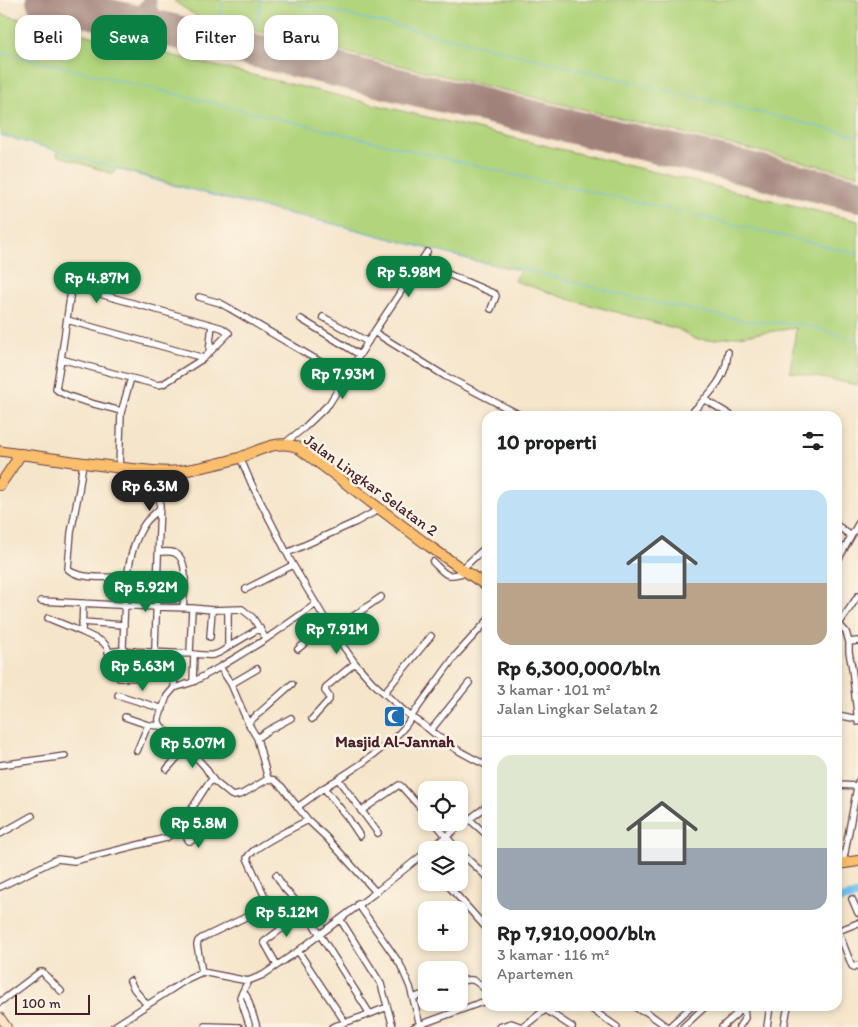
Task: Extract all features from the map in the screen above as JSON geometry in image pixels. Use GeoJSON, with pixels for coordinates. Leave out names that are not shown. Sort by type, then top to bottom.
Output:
{"type":"FeatureCollection","features":[{"type":"Feature","properties":{"kind":"highway","name":"Jalan Lingkar Selatan 2"},"geometry":{"type":"LineString","coordinates":[[20,454],[161,472],[185,471],[240,458],[271,446],[290,445],[297,447],[429,546],[482,583]]}},
{"type":"Feature","properties":{"kind":"highway"},"geometry":{"type":"LineString","coordinates":[[0,485],[20,454]]}},
{"type":"Feature","properties":{"kind":"highway"},"geometry":{"type":"LineString","coordinates":[[842,864],[858,860]]}},
{"type":"Feature","properties":{"kind":"main road"},"geometry":{"type":"LineString","coordinates":[[0,451],[20,454]]}},
{"type":"Feature","properties":{"kind":"street"},"geometry":{"type":"LineString","coordinates":[[284,444],[329,404],[427,252]]}},
{"type":"Feature","properties":{"kind":"street"},"geometry":{"type":"LineString","coordinates":[[422,260],[448,274],[495,294],[491,309]]}},
{"type":"Feature","properties":{"kind":"street"},"geometry":{"type":"LineString","coordinates":[[61,359],[158,385],[163,384],[204,358],[229,333],[222,328],[212,325],[75,288],[72,289],[56,389],[58,392],[74,398],[121,410]]}},
{"type":"Feature","properties":{"kind":"street"},"geometry":{"type":"LineString","coordinates":[[199,297],[229,308],[346,377]]}},
{"type":"Feature","properties":{"kind":"street"},"geometry":{"type":"LineString","coordinates":[[323,317],[368,342]]}},
{"type":"Feature","properties":{"kind":"street"},"geometry":{"type":"LineString","coordinates":[[301,319],[360,355]]}},
{"type":"Feature","properties":{"kind":"street"},"geometry":{"type":"LineString","coordinates":[[68,320],[204,358]]}},
{"type":"Feature","properties":{"kind":"street"},"geometry":{"type":"LineString","coordinates":[[209,352],[212,325]]}},
{"type":"Feature","properties":{"kind":"street"},"geometry":{"type":"LineString","coordinates":[[374,332],[445,376],[512,411]]}},
{"type":"Feature","properties":{"kind":"street"},"geometry":{"type":"LineString","coordinates":[[693,411],[711,391],[722,375],[728,352]]}},
{"type":"Feature","properties":{"kind":"street"},"geometry":{"type":"LineString","coordinates":[[119,468],[121,410],[131,378]]}},
{"type":"Feature","properties":{"kind":"street"},"geometry":{"type":"LineString","coordinates":[[704,399],[724,411]]}},
{"type":"Feature","properties":{"kind":"street"},"geometry":{"type":"LineString","coordinates":[[240,458],[293,565],[330,626],[355,662],[373,684],[411,717],[418,720],[458,750],[482,763]]}},
{"type":"Feature","properties":{"kind":"street"},"geometry":{"type":"LineString","coordinates":[[83,463],[71,533],[68,569],[73,573],[87,576],[127,578]]}},
{"type":"Feature","properties":{"kind":"street"},"geometry":{"type":"LineString","coordinates":[[48,618],[103,642],[119,678],[154,677],[161,472]]}},
{"type":"Feature","properties":{"kind":"street"},"geometry":{"type":"LineString","coordinates":[[124,650],[125,605],[130,559],[142,528],[147,520],[160,508]]}},
{"type":"Feature","properties":{"kind":"street"},"geometry":{"type":"LineString","coordinates":[[287,553],[356,522],[380,508]]}},
{"type":"Feature","properties":{"kind":"street"},"geometry":{"type":"LineString","coordinates":[[842,553],[858,524]]}},
{"type":"Feature","properties":{"kind":"street"},"geometry":{"type":"LineString","coordinates":[[842,529],[851,536]]}},
{"type":"Feature","properties":{"kind":"street"},"geometry":{"type":"LineString","coordinates":[[159,552],[173,552],[183,561],[183,608]]}},
{"type":"Feature","properties":{"kind":"street"},"geometry":{"type":"LineString","coordinates":[[433,562],[447,576],[451,576],[465,570],[482,552]]}},
{"type":"Feature","properties":{"kind":"street"},"geometry":{"type":"LineString","coordinates":[[246,589],[293,565]]}},
{"type":"Feature","properties":{"kind":"street"},"geometry":{"type":"LineString","coordinates":[[842,618],[858,596]]}},
{"type":"Feature","properties":{"kind":"street"},"geometry":{"type":"LineString","coordinates":[[298,649],[330,626],[345,622],[381,597]]}},
{"type":"Feature","properties":{"kind":"street"},"geometry":{"type":"LineString","coordinates":[[40,601],[212,610],[242,609],[253,618],[266,640]]}},
{"type":"Feature","properties":{"kind":"street"},"geometry":{"type":"LineString","coordinates":[[82,632],[83,603]]}},
{"type":"Feature","properties":{"kind":"street"},"geometry":{"type":"LineString","coordinates":[[316,604],[266,640],[193,682],[174,688],[167,696],[158,718],[161,726],[194,755],[214,781],[231,796],[242,794],[268,779],[274,780],[282,787],[308,820],[376,892]]}},
{"type":"Feature","properties":{"kind":"street"},"geometry":{"type":"LineString","coordinates":[[192,608],[193,682]]}},
{"type":"Feature","properties":{"kind":"street"},"geometry":{"type":"LineString","coordinates":[[210,637],[212,610]]}},
{"type":"Feature","properties":{"kind":"street"},"geometry":{"type":"LineString","coordinates":[[228,610],[228,647]]}},
{"type":"Feature","properties":{"kind":"street"},"geometry":{"type":"LineString","coordinates":[[82,622],[124,625]]}},
{"type":"Feature","properties":{"kind":"street"},"geometry":{"type":"LineString","coordinates":[[297,807],[392,740],[409,722],[456,655],[482,627]]}},
{"type":"Feature","properties":{"kind":"street"},"geometry":{"type":"LineString","coordinates":[[108,652],[124,650],[154,651],[209,656],[221,653],[260,628]]}},
{"type":"Feature","properties":{"kind":"street"},"geometry":{"type":"LineString","coordinates":[[842,628],[846,632],[849,642],[858,720],[842,716]]}},
{"type":"Feature","properties":{"kind":"street"},"geometry":{"type":"LineString","coordinates":[[384,693],[431,636]]}},
{"type":"Feature","properties":{"kind":"street"},"geometry":{"type":"LineString","coordinates":[[849,642],[858,641]]}},
{"type":"Feature","properties":{"kind":"street"},"geometry":{"type":"LineString","coordinates":[[132,678],[134,651]]}},
{"type":"Feature","properties":{"kind":"street"},"geometry":{"type":"LineString","coordinates":[[174,688],[175,652]]}},
{"type":"Feature","properties":{"kind":"street"},"geometry":{"type":"LineString","coordinates":[[312,719],[329,700],[329,696],[325,691],[326,688],[355,662]]}},
{"type":"Feature","properties":{"kind":"street"},"geometry":{"type":"LineString","coordinates":[[220,667],[231,684],[248,723],[257,738],[268,779]]}},
{"type":"Feature","properties":{"kind":"street"},"geometry":{"type":"LineString","coordinates":[[231,684],[257,669]]}},
{"type":"Feature","properties":{"kind":"street"},"geometry":{"type":"LineString","coordinates":[[430,730],[469,683]]}},
{"type":"Feature","properties":{"kind":"street"},"geometry":{"type":"LineString","coordinates":[[248,723],[292,684]]}},
{"type":"Feature","properties":{"kind":"street"},"geometry":{"type":"LineString","coordinates":[[118,695],[163,708]]}},
{"type":"Feature","properties":{"kind":"street"},"geometry":{"type":"LineString","coordinates":[[125,717],[148,725],[161,726]]}},
{"type":"Feature","properties":{"kind":"street"},"geometry":{"type":"LineString","coordinates":[[257,738],[292,718]]}},
{"type":"Feature","properties":{"kind":"street"},"geometry":{"type":"LineString","coordinates":[[137,751],[148,725]]}},
{"type":"Feature","properties":{"kind":"street"},"geometry":{"type":"LineString","coordinates":[[167,769],[184,750],[184,747]]}},
{"type":"Feature","properties":{"kind":"street"},"geometry":{"type":"LineString","coordinates":[[0,765],[65,756]]}},
{"type":"Feature","properties":{"kind":"street"},"geometry":{"type":"LineString","coordinates":[[338,779],[378,833]]}},
{"type":"Feature","properties":{"kind":"street"},"geometry":{"type":"LineString","coordinates":[[0,887],[57,859],[78,860],[166,838],[180,828],[207,785],[210,781],[214,781]]}},
{"type":"Feature","properties":{"kind":"street"},"geometry":{"type":"LineString","coordinates":[[842,855],[858,782]]}},
{"type":"Feature","properties":{"kind":"street"},"geometry":{"type":"LineString","coordinates":[[361,811],[399,785],[418,805]]}},
{"type":"Feature","properties":{"kind":"street"},"geometry":{"type":"LineString","coordinates":[[842,785],[858,786]]}},
{"type":"Feature","properties":{"kind":"street"},"geometry":{"type":"LineString","coordinates":[[324,788],[360,836]]}},
{"type":"Feature","properties":{"kind":"street"},"geometry":{"type":"LineString","coordinates":[[482,808],[468,819],[482,831]]}},
{"type":"Feature","properties":{"kind":"street"},"geometry":{"type":"LineString","coordinates":[[0,834],[32,816]]}},
{"type":"Feature","properties":{"kind":"street"},"geometry":{"type":"LineString","coordinates":[[282,929],[247,858],[266,842],[308,820]]}},
{"type":"Feature","properties":{"kind":"street"},"geometry":{"type":"LineString","coordinates":[[180,828],[189,841],[191,841],[224,821]]}},
{"type":"Feature","properties":{"kind":"street"},"geometry":{"type":"LineString","coordinates":[[442,831],[450,841]]}},
{"type":"Feature","properties":{"kind":"street"},"geometry":{"type":"LineString","coordinates":[[439,841],[452,831]]}},
{"type":"Feature","properties":{"kind":"street"},"geometry":{"type":"LineString","coordinates":[[113,1027],[189,978],[202,972],[248,981],[263,975],[376,892],[418,858]]}},
{"type":"Feature","properties":{"kind":"street"},"geometry":{"type":"LineString","coordinates":[[468,860],[482,873]]}},
{"type":"Feature","properties":{"kind":"street"},"geometry":{"type":"LineString","coordinates":[[276,876],[305,911],[370,1014]]}},
{"type":"Feature","properties":{"kind":"street"},"geometry":{"type":"LineString","coordinates":[[453,891],[482,923]]}},
{"type":"Feature","properties":{"kind":"street"},"geometry":{"type":"LineString","coordinates":[[852,899],[858,913]]}},
{"type":"Feature","properties":{"kind":"street"},"geometry":{"type":"LineString","coordinates":[[358,904],[400,964],[410,987],[417,1026],[428,1025],[482,1002]]}},
{"type":"Feature","properties":{"kind":"street"},"geometry":{"type":"LineString","coordinates":[[277,965],[264,942],[265,940],[305,911]]}},
{"type":"Feature","properties":{"kind":"street"},"geometry":{"type":"LineString","coordinates":[[202,972],[198,941],[248,916]]}},
{"type":"Feature","properties":{"kind":"street"},"geometry":{"type":"LineString","coordinates":[[340,919],[381,984],[394,1027]]}},
{"type":"Feature","properties":{"kind":"street"},"geometry":{"type":"LineString","coordinates":[[842,929],[858,923]]}},
{"type":"Feature","properties":{"kind":"street"},"geometry":{"type":"LineString","coordinates":[[842,941],[852,966],[858,965]]}},
{"type":"Feature","properties":{"kind":"street"},"geometry":{"type":"LineString","coordinates":[[298,951],[345,1022]]}},
{"type":"Feature","properties":{"kind":"street"},"geometry":{"type":"LineString","coordinates":[[0,1002],[40,972],[43,972],[60,991]]}},
{"type":"Feature","properties":{"kind":"street"},"geometry":{"type":"LineString","coordinates":[[468,978],[482,987]]}},
{"type":"Feature","properties":{"kind":"street"},"geometry":{"type":"LineString","coordinates":[[130,980],[134,989],[147,1005]]}},
{"type":"Feature","properties":{"kind":"street"},"geometry":{"type":"LineString","coordinates":[[248,981],[240,997],[250,1027]]}},
{"type":"Feature","properties":{"kind":"street"},"geometry":{"type":"LineString","coordinates":[[243,991],[247,997],[257,1027]]}},
{"type":"Feature","properties":{"kind":"street"},"geometry":{"type":"LineString","coordinates":[[413,998],[418,996]]}},
{"type":"Feature","properties":{"kind":"street"},"geometry":{"type":"LineString","coordinates":[[332,1027],[387,1007]]}},
{"type":"Feature","properties":{"kind":"street"},"geometry":{"type":"LineString","coordinates":[[499,1027],[511,1023],[523,1027],[541,1011]]}},
{"type":"Feature","properties":{"kind":"street"},"geometry":{"type":"LineString","coordinates":[[550,1011],[572,1027]]}},
{"type":"Feature","properties":{"kind":"street"},"geometry":{"type":"LineString","coordinates":[[594,1011],[617,1027]]}},
{"type":"Feature","properties":{"kind":"street"},"geometry":{"type":"LineString","coordinates":[[641,1011],[645,1011],[668,1027],[686,1011]]}},
{"type":"Feature","properties":{"kind":"street"},"geometry":{"type":"LineString","coordinates":[[682,1027],[700,1011]]}},
{"type":"Feature","properties":{"kind":"street"},"geometry":{"type":"LineString","coordinates":[[722,1027],[740,1011]]}},
{"type":"Feature","properties":{"kind":"street"},"geometry":{"type":"LineString","coordinates":[[739,1027],[745,1018],[744,1011]]}},
{"type":"Feature","properties":{"kind":"street"},"geometry":{"type":"LineString","coordinates":[[767,1027],[769,1011]]}},
{"type":"Feature","properties":{"kind":"street"},"geometry":{"type":"LineString","coordinates":[[784,1027],[787,1011]]}},
{"type":"Feature","properties":{"kind":"street"},"geometry":{"type":"LineString","coordinates":[[0,1017],[7,1027]]}},
{"type":"Feature","properties":{"kind":"street"},"geometry":{"type":"LineString","coordinates":[[205,1026],[239,1027]]}},
{"type":"Feature","properties":{"kind":"green space"},"geometry":{"type":"Polygon","coordinates":[[[175,0],[858,0],[858,175],[338,51],[338,15],[264,15],[264,33],[254,30],[254,15],[195,15],[175,2],[175,0]]]}},
{"type":"Feature","properties":{"kind":"green space"},"geometry":{"type":"Polygon","coordinates":[[[0,14],[15,18],[15,60],[81,60],[81,34],[91,36],[91,60],[167,60],[167,54],[177,57],[177,60],[191,60],[858,221],[858,385],[790,372],[796,328],[709,340],[695,339],[678,329],[568,299],[515,281],[520,270],[475,261],[342,226],[222,198],[116,168],[113,174],[57,155],[58,151],[0,135],[0,14]]]}},
{"type":"Feature","properties":{"kind":"waterway"},"geometry":{"type":"LineString","coordinates":[[220,15],[224,0]]}},
{"type":"Feature","properties":{"kind":"waterway"},"geometry":{"type":"LineString","coordinates":[[256,26],[261,0]]}},
{"type":"Feature","properties":{"kind":"waterway"},"geometry":{"type":"LineString","coordinates":[[281,0],[415,30],[858,136]]}},
{"type":"Feature","properties":{"kind":"waterway"},"geometry":{"type":"LineString","coordinates":[[0,52],[523,177],[669,209],[858,254]]}},
{"type":"Feature","properties":{"kind":"waterway"},"geometry":{"type":"LineString","coordinates":[[0,135],[167,184],[342,226],[475,261],[531,271],[639,299],[747,321],[802,324],[858,341]]}},
{"type":"Feature","properties":{"kind":"waterway"},"geometry":{"type":"LineString","coordinates":[[842,899],[858,895]]}},
{"type":"Feature","properties":{"kind":"waterway"},"geometry":{"type":"LineString","coordinates":[[677,1027],[695,1011]]}},
{"type":"Feature","properties":{"kind":"taxiway"},"geometry":{"type":"LineString","coordinates":[[149,0],[153,15]]}},
{"type":"Feature","properties":{"kind":"taxiway"},"geometry":{"type":"LineString","coordinates":[[136,15],[144,9],[149,2]]}},
{"type":"Feature","properties":{"kind":"runway"},"geometry":{"type":"LineString","coordinates":[[43,0],[858,195]]}},
{"type":"Feature","properties":{"kind":"place","name":"Masjid Al-Jannah"},"geometry":{"type":"Point","coordinates":[395,717]}}]}
